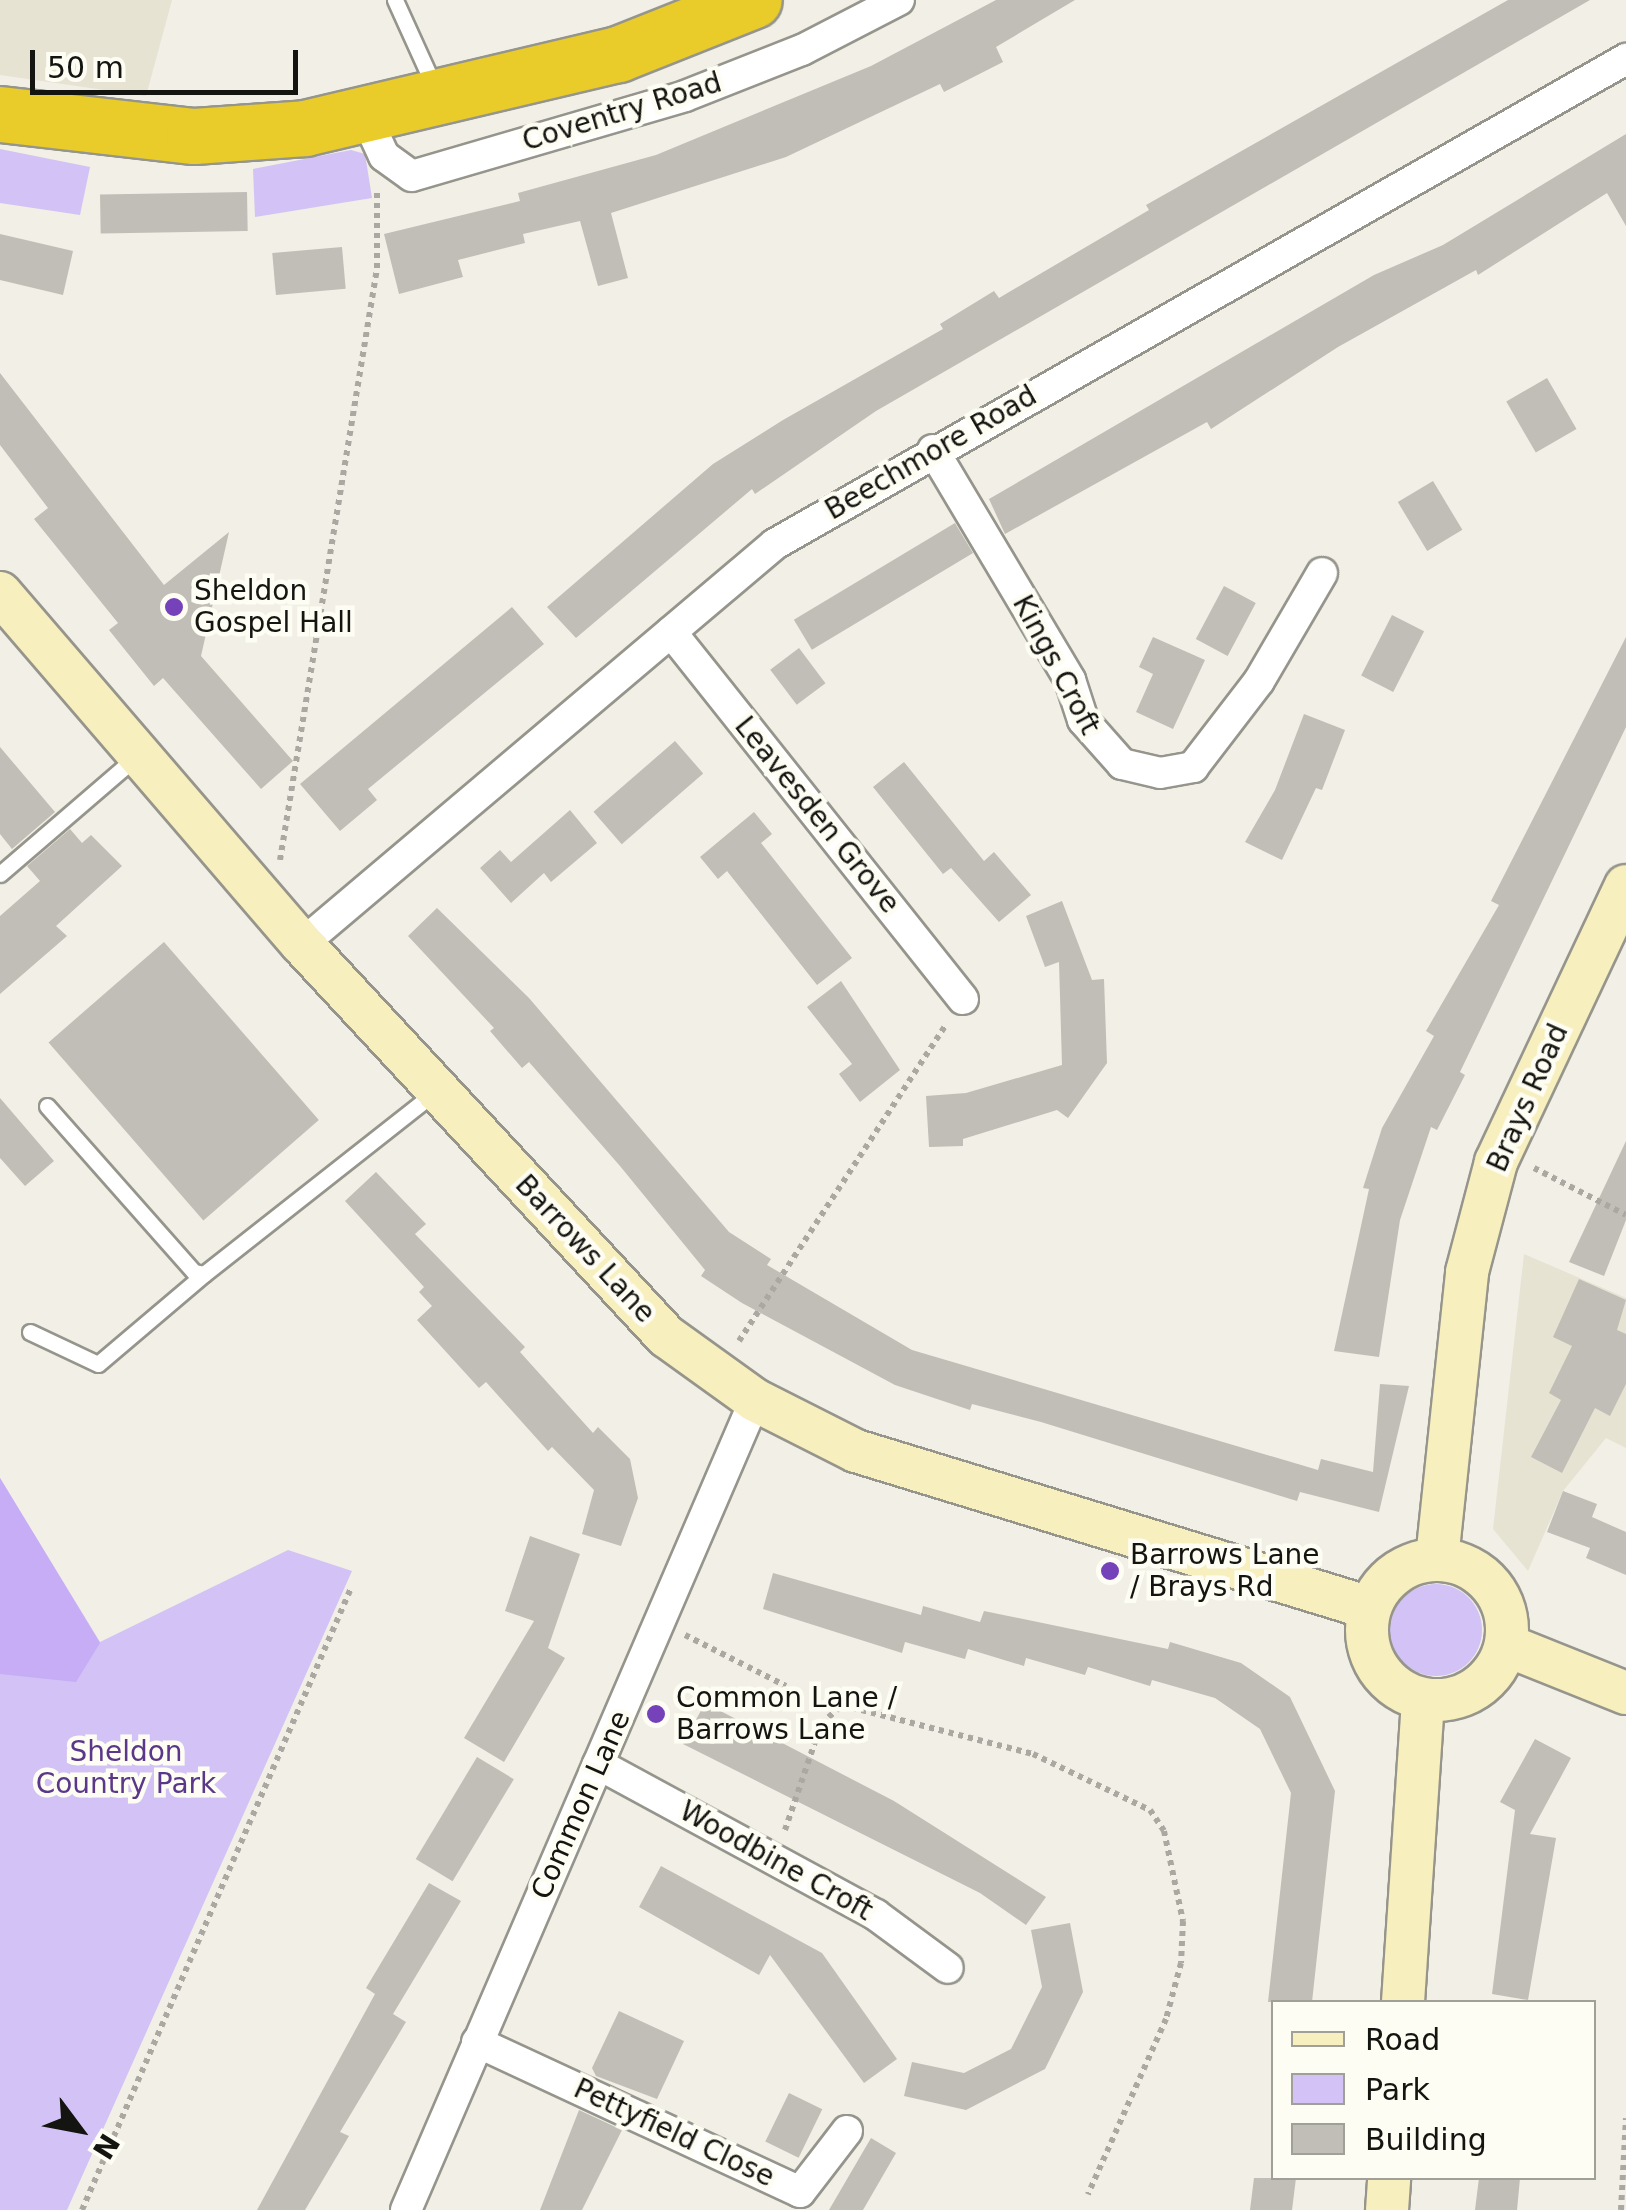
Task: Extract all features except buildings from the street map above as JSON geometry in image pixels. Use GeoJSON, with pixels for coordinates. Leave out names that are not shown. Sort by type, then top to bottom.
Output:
{"type":"FeatureCollection","features":[{"type":"Feature","properties":{"kind":"highway","name":"Coventry Road"},"geometry":{"type":"LineString","coordinates":[[0,114],[194,136],[305,128],[375,135],[440,99],[618,54],[754,0]]}},
{"type":"Feature","properties":{"kind":"street","name":"Coventry Road"},"geometry":{"type":"LineString","coordinates":[[375,135],[412,176],[685,96],[802,50],[899,0]]}},
{"type":"Feature","properties":{"kind":"street","name":"Beechmore Road"},"geometry":{"type":"LineString","coordinates":[[302,944],[775,544],[932,450],[1626,59]]}},
{"type":"Feature","properties":{"kind":"street","name":"Kings Croft"},"geometry":{"type":"LineString","coordinates":[[932,450],[1070,680],[1082,720],[1122,764],[1160,773],[1192,767],[1259,681],[1322,573]]}},
{"type":"Feature","properties":{"kind":"street","name":"Barrows Lane"},"geometry":{"type":"LineString","coordinates":[[0,593],[302,944],[666,1336],[754,1400],[856,1450],[1370,1608]]}},
{"type":"Feature","properties":{"kind":"street","name":"Leavesden Grove"},"geometry":{"type":"LineString","coordinates":[[670,632],[963,999]]}},
{"type":"Feature","properties":{"kind":"street","name":"Brays Road"},"geometry":{"type":"LineString","coordinates":[[1437,1559],[1467,1272],[1502,1151],[1626,886]]}},
{"type":"Feature","properties":{"kind":"street","name":"Common Lane"},"geometry":{"type":"LineString","coordinates":[[406,2210],[662,1623],[754,1400]]}},
{"type":"Feature","properties":{"kind":"street"},"geometry":{"type":"LineString","coordinates":[[1437,1559],[1477,1571],[1492,1585],[1503,1604],[1506,1645],[1476,1689],[1424,1700],[1405,1693],[1376,1666],[1366,1628],[1370,1608],[1396,1573],[1437,1559]]}},
{"type":"Feature","properties":{"kind":"street"},"geometry":{"type":"LineString","coordinates":[[1506,1645],[1626,1692]]}},
{"type":"Feature","properties":{"kind":"street"},"geometry":{"type":"LineString","coordinates":[[1403,2000],[1424,1700]]}},
{"type":"Feature","properties":{"kind":"street","name":"Woodbine Croft"},"geometry":{"type":"LineString","coordinates":[[598,1764],[876,1915],[948,1968]]}},
{"type":"Feature","properties":{"kind":"street","name":"Pettyfield Close"},"geometry":{"type":"LineString","coordinates":[[477,2042],[800,2192],[847,2131]]}},
{"type":"Feature","properties":{"kind":"street"},"geometry":{"type":"LineString","coordinates":[[1387,2210],[1389,2180]]}},
{"type":"Feature","properties":{"kind":"lane"},"geometry":{"type":"LineString","coordinates":[[394,0],[440,99]]}},
{"type":"Feature","properties":{"kind":"lane"},"geometry":{"type":"LineString","coordinates":[[0,874],[138,755]]}},
{"type":"Feature","properties":{"kind":"lane"},"geometry":{"type":"LineString","coordinates":[[30,1332],[98,1364],[204,1274],[438,1090]]}},
{"type":"Feature","properties":{"kind":"lane"},"geometry":{"type":"LineString","coordinates":[[47,1106],[194,1272],[204,1274]]}},
{"type":"Feature","properties":{"kind":"path"},"geometry":{"type":"LineString","coordinates":[[253,887],[286,854],[377,268],[380,209],[370,157],[375,135]]}},
{"type":"Feature","properties":{"kind":"path"},"geometry":{"type":"LineString","coordinates":[[718,1374],[963,999]]}},
{"type":"Feature","properties":{"kind":"path"},"geometry":{"type":"LineString","coordinates":[[1502,1151],[1626,1215]]}},
{"type":"Feature","properties":{"kind":"path"},"geometry":{"type":"LineString","coordinates":[[82,2210],[350,1588]]}},
{"type":"Feature","properties":{"kind":"path"},"geometry":{"type":"LineString","coordinates":[[662,1623],[786,1686]]}},
{"type":"Feature","properties":{"kind":"path"},"geometry":{"type":"LineString","coordinates":[[775,1860],[822,1724],[842,1705],[1034,1754],[1150,1810],[1164,1831],[1183,1921],[1180,1963],[1166,2019],[1088,2194]]}},
{"type":"Feature","properties":{"kind":"path"},"geometry":{"type":"LineString","coordinates":[[1620,2210],[1626,2118]]}},
{"type":"Feature","properties":{"kind":"shaded area"},"geometry":{"type":"Polygon","coordinates":[[[0,0],[172,0],[146,96],[0,75],[0,0]]]}},
{"type":"Feature","properties":{"kind":"shaded area"},"geometry":{"type":"Polygon","coordinates":[[[1524,1254],[1626,1298],[1626,1448],[1606,1438],[1563,1491],[1528,1571],[1493,1529],[1524,1254]]]}},
{"type":"Feature","properties":{"kind":"shaded area"},"geometry":{"type":"Polygon","coordinates":[[[0,1478],[100,1643],[76,1682],[0,1674],[0,1478]]]}},
{"type":"Feature","properties":{"kind":"green space"},"geometry":{"type":"Polygon","coordinates":[[[0,149],[90,167],[80,215],[0,203],[0,149]]]}},
{"type":"Feature","properties":{"kind":"green space"},"geometry":{"type":"Polygon","coordinates":[[[351,150],[365,154],[372,198],[255,217],[253,169],[351,150]]]}},
{"type":"Feature","properties":{"kind":"green space","name":"Sheldon Country Park"},"geometry":{"type":"Polygon","coordinates":[[[0,1478],[100,1642],[288,1550],[352,1571],[67,2210],[0,2210],[0,1478]]]}},
{"type":"Feature","properties":{"kind":"green space"},"geometry":{"type":"Polygon","coordinates":[[[1436,1584],[1454,1587],[1469,1597],[1479,1612],[1479,1648],[1469,1663],[1454,1673],[1436,1676],[1418,1673],[1403,1663],[1393,1648],[1390,1630],[1393,1612],[1403,1597],[1418,1587],[1436,1584]]]}},
{"type":"Feature","properties":{"kind":"place","name":"Sheldon Gospel Hall"},"geometry":{"type":"Point","coordinates":[174,607]}},
{"type":"Feature","properties":{"kind":"place","name":"Barrows Lane / Brays Rd"},"geometry":{"type":"Point","coordinates":[1110,1571]}},
{"type":"Feature","properties":{"kind":"place","name":"Common Lane / Barrows Lane"},"geometry":{"type":"Point","coordinates":[656,1714]}}]}
